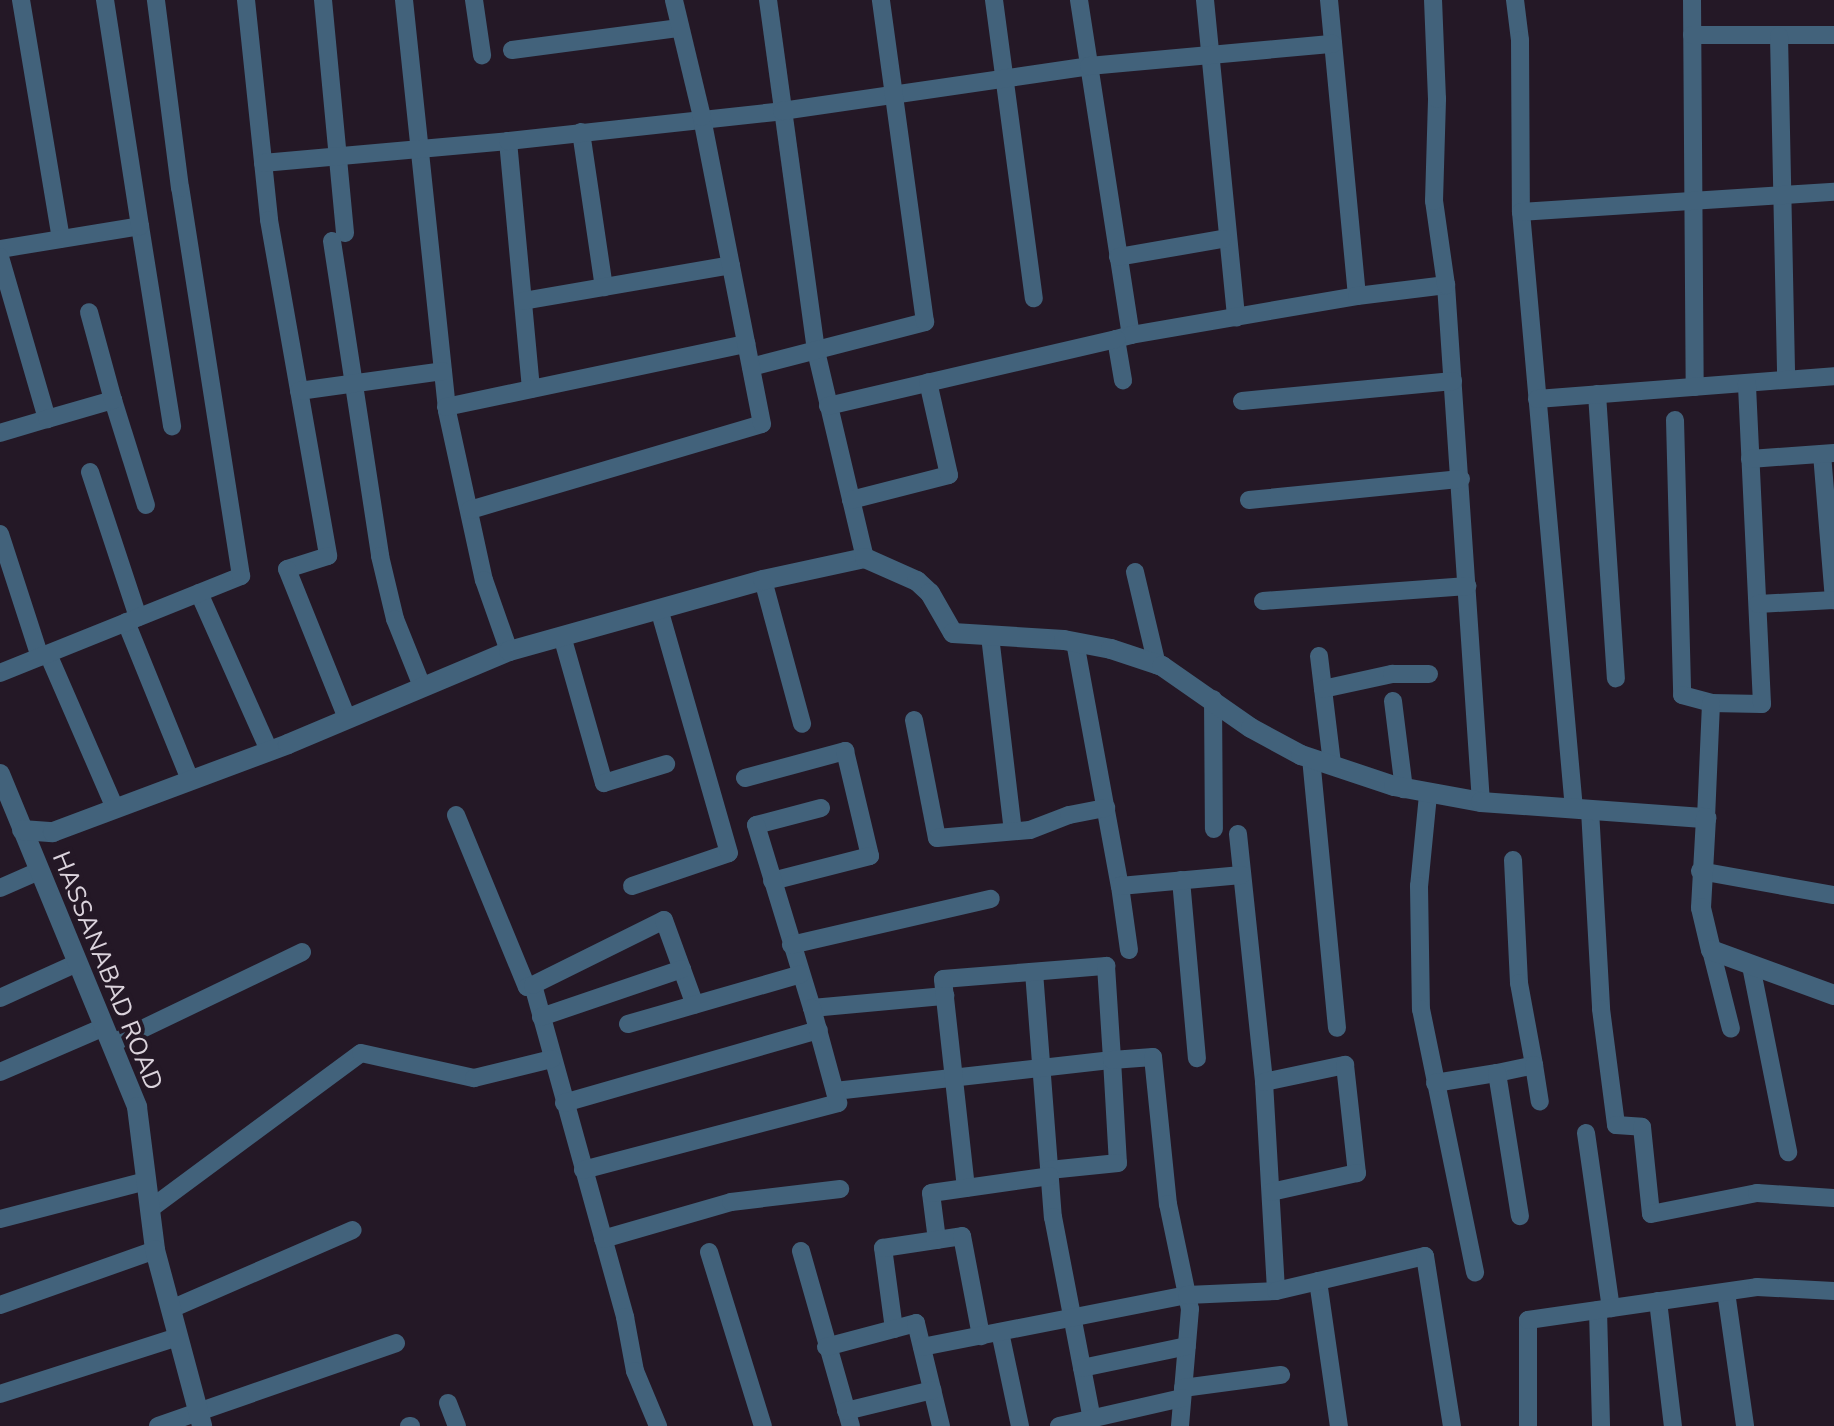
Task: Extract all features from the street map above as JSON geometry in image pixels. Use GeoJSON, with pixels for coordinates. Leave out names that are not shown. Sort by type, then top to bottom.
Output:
{"type":"FeatureCollection","features":[{"type":"Feature","properties":{"kind":"street"},"geometry":{"type":"LineString","coordinates":[[21,0],[61,239]]}},
{"type":"Feature","properties":{"kind":"street"},"geometry":{"type":"LineString","coordinates":[[105,0],[172,426]]}},
{"type":"Feature","properties":{"kind":"street"},"geometry":{"type":"LineString","coordinates":[[0,673],[241,576],[180,188],[156,0]]}},
{"type":"Feature","properties":{"kind":"street"},"geometry":{"type":"LineString","coordinates":[[246,0],[262,163],[328,556],[286,569],[347,718]]}},
{"type":"Feature","properties":{"kind":"street"},"geometry":{"type":"LineString","coordinates":[[322,0],[338,157],[338,237],[352,384],[380,556],[395,618],[422,686]]}},
{"type":"Feature","properties":{"kind":"street"},"geometry":{"type":"LineString","coordinates":[[404,0],[446,407],[484,580],[510,651]]}},
{"type":"Feature","properties":{"kind":"street"},"geometry":{"type":"LineString","coordinates":[[474,0],[482,56]]}},
{"type":"Feature","properties":{"kind":"street"},"geometry":{"type":"LineString","coordinates":[[470,510],[762,424],[702,117],[674,0]]}},
{"type":"Feature","properties":{"kind":"street"},"geometry":{"type":"LineString","coordinates":[[768,0],[816,351],[866,558]]}},
{"type":"Feature","properties":{"kind":"street"},"geometry":{"type":"LineString","coordinates":[[751,367],[925,322],[880,0]]}},
{"type":"Feature","properties":{"kind":"street"},"geometry":{"type":"LineString","coordinates":[[994,0],[1034,298]]}},
{"type":"Feature","properties":{"kind":"street"},"geometry":{"type":"LineString","coordinates":[[1079,0],[1118,257],[1123,380]]}},
{"type":"Feature","properties":{"kind":"street"},"geometry":{"type":"LineString","coordinates":[[1206,0],[1236,317]]}},
{"type":"Feature","properties":{"kind":"street"},"geometry":{"type":"LineString","coordinates":[[1329,0],[1357,296]]}},
{"type":"Feature","properties":{"kind":"street"},"geometry":{"type":"LineString","coordinates":[[1433,0],[1437,100],[1434,201],[1454,382],[1481,802]]}},
{"type":"Feature","properties":{"kind":"street"},"geometry":{"type":"LineString","coordinates":[[1515,0],[1520,40],[1521,212],[1616,1126],[1642,1127],[1651,1214],[1757,1193],[1834,1198]]}},
{"type":"Feature","properties":{"kind":"street"},"geometry":{"type":"LineString","coordinates":[[1692,0],[1695,386]]}},
{"type":"Feature","properties":{"kind":"street"},"geometry":{"type":"LineString","coordinates":[[512,50],[680,28]]}},
{"type":"Feature","properties":{"kind":"street"},"geometry":{"type":"LineString","coordinates":[[1692,35],[1834,34]]}},
{"type":"Feature","properties":{"kind":"street"},"geometry":{"type":"LineString","coordinates":[[1778,36],[1786,379]]}},
{"type":"Feature","properties":{"kind":"street"},"geometry":{"type":"LineString","coordinates":[[262,163],[508,142],[702,117],[782,111],[1089,66],[1333,44]]}},
{"type":"Feature","properties":{"kind":"street"},"geometry":{"type":"LineString","coordinates":[[580,132],[604,286]]}},
{"type":"Feature","properties":{"kind":"street"},"geometry":{"type":"LineString","coordinates":[[508,142],[532,389]]}},
{"type":"Feature","properties":{"kind":"street"},"geometry":{"type":"LineString","coordinates":[[1521,212],[1834,192]]}},
{"type":"Feature","properties":{"kind":"street"},"geometry":{"type":"LineString","coordinates":[[0,249],[140,226]]}},
{"type":"Feature","properties":{"kind":"street"},"geometry":{"type":"LineString","coordinates":[[1118,257],[1222,238]]}},
{"type":"Feature","properties":{"kind":"street"},"geometry":{"type":"LineString","coordinates":[[0,257],[47,419]]}},
{"type":"Feature","properties":{"kind":"street"},"geometry":{"type":"LineString","coordinates":[[523,300],[731,265]]}},
{"type":"Feature","properties":{"kind":"street"},"geometry":{"type":"LineString","coordinates":[[828,406],[1124,337],[1357,296],[1446,286]]}},
{"type":"Feature","properties":{"kind":"street"},"geometry":{"type":"LineString","coordinates":[[89,312],[146,505]]}},
{"type":"Feature","properties":{"kind":"street"},"geometry":{"type":"LineString","coordinates":[[446,407],[746,344]]}},
{"type":"Feature","properties":{"kind":"street"},"geometry":{"type":"LineString","coordinates":[[298,391],[443,371]]}},
{"type":"Feature","properties":{"kind":"street"},"geometry":{"type":"LineString","coordinates":[[1538,399],[1834,376]]}},
{"type":"Feature","properties":{"kind":"street"},"geometry":{"type":"LineString","coordinates":[[851,500],[949,474],[928,382]]}},
{"type":"Feature","properties":{"kind":"street"},"geometry":{"type":"LineString","coordinates":[[1242,401],[1454,382]]}},
{"type":"Feature","properties":{"kind":"street"},"geometry":{"type":"LineString","coordinates":[[1675,420],[1682,695],[1711,703],[1762,704],[1747,383]]}},
{"type":"Feature","properties":{"kind":"street"},"geometry":{"type":"LineString","coordinates":[[1597,394],[1616,678]]}},
{"type":"Feature","properties":{"kind":"street"},"geometry":{"type":"LineString","coordinates":[[0,433],[113,400]]}},
{"type":"Feature","properties":{"kind":"street"},"geometry":{"type":"LineString","coordinates":[[1750,459],[1828,454],[1834,600],[1758,604]]}},
{"type":"Feature","properties":{"kind":"street"},"geometry":{"type":"LineString","coordinates":[[90,472],[132,620],[190,780]]}},
{"type":"Feature","properties":{"kind":"street"},"geometry":{"type":"LineString","coordinates":[[1249,500],[1460,479]]}},
{"type":"Feature","properties":{"kind":"street"},"geometry":{"type":"LineString","coordinates":[[0,534],[44,655],[115,808]]}},
{"type":"Feature","properties":{"kind":"street"},"geometry":{"type":"LineString","coordinates":[[22,830],[53,832],[269,750],[510,651],[763,580],[866,558],[930,592],[953,633],[1075,642],[1157,665],[1251,728],[1322,760],[1404,789],[1481,802],[1706,818]]}},
{"type":"Feature","properties":{"kind":"street"},"geometry":{"type":"LineString","coordinates":[[1135,572],[1157,665]]}},
{"type":"Feature","properties":{"kind":"street"},"geometry":{"type":"LineString","coordinates":[[763,580],[802,724]]}},
{"type":"Feature","properties":{"kind":"street"},"geometry":{"type":"LineString","coordinates":[[1263,601],[1467,586]]}},
{"type":"Feature","properties":{"kind":"street"},"geometry":{"type":"LineString","coordinates":[[198,593],[269,750]]}},
{"type":"Feature","properties":{"kind":"street"},"geometry":{"type":"LineString","coordinates":[[632,886],[729,853],[659,609]]}},
{"type":"Feature","properties":{"kind":"street"},"geometry":{"type":"LineString","coordinates":[[562,636],[604,783],[666,764]]}},
{"type":"Feature","properties":{"kind":"street"},"geometry":{"type":"LineString","coordinates":[[990,636],[1013,831]]}},
{"type":"Feature","properties":{"kind":"street"},"geometry":{"type":"LineString","coordinates":[[1075,642],[1129,950]]}},
{"type":"Feature","properties":{"kind":"street"},"geometry":{"type":"LineString","coordinates":[[1318,656],[1323,689],[1322,760],[1337,1028]]}},
{"type":"Feature","properties":{"kind":"street"},"geometry":{"type":"LineString","coordinates":[[1323,689],[1392,674],[1430,674]]}},
{"type":"Feature","properties":{"kind":"street"},"geometry":{"type":"LineString","coordinates":[[1213,699],[1214,829]]}},
{"type":"Feature","properties":{"kind":"street"},"geometry":{"type":"LineString","coordinates":[[1393,701],[1404,789]]}},
{"type":"Feature","properties":{"kind":"street"},"geometry":{"type":"LineString","coordinates":[[1711,703],[1701,908],[1732,1029]]}},
{"type":"Feature","properties":{"kind":"street"},"geometry":{"type":"LineString","coordinates":[[914,720],[937,838],[1013,831],[1106,808]]}},
{"type":"Feature","properties":{"kind":"street"},"geometry":{"type":"LineString","coordinates":[[745,778],[845,751],[870,856],[772,882]]}},
{"type":"Feature","properties":{"kind":"street","name":"HASSANABAD ROAD"},"geometry":{"type":"LineString","coordinates":[[0,775],[137,1107],[155,1250],[200,1419]]}},
{"type":"Feature","properties":{"kind":"street"},"geometry":{"type":"LineString","coordinates":[[1428,796],[1418,886],[1421,1009],[1474,1274]]}},
{"type":"Feature","properties":{"kind":"street"},"geometry":{"type":"LineString","coordinates":[[583,1170],[838,1104],[756,825],[820,808]]}},
{"type":"Feature","properties":{"kind":"street"},"geometry":{"type":"LineString","coordinates":[[456,815],[528,986],[664,920],[695,1004]]}},
{"type":"Feature","properties":{"kind":"street"},"geometry":{"type":"LineString","coordinates":[[1238,834],[1264,1082],[1276,1291]]}},
{"type":"Feature","properties":{"kind":"street"},"geometry":{"type":"LineString","coordinates":[[1513,860],[1519,984],[1540,1102]]}},
{"type":"Feature","properties":{"kind":"street"},"geometry":{"type":"LineString","coordinates":[[0,888],[38,871]]}},
{"type":"Feature","properties":{"kind":"street"},"geometry":{"type":"LineString","coordinates":[[1700,871],[1834,895]]}},
{"type":"Feature","properties":{"kind":"street"},"geometry":{"type":"LineString","coordinates":[[1120,886],[1242,874]]}},
{"type":"Feature","properties":{"kind":"street"},"geometry":{"type":"LineString","coordinates":[[1180,880],[1197,1058]]}},
{"type":"Feature","properties":{"kind":"street"},"geometry":{"type":"LineString","coordinates":[[791,945],[992,899]]}},
{"type":"Feature","properties":{"kind":"street"},"geometry":{"type":"LineString","coordinates":[[1711,950],[1834,995]]}},
{"type":"Feature","properties":{"kind":"street"},"geometry":{"type":"LineString","coordinates":[[0,1072],[107,1035],[302,952]]}},
{"type":"Feature","properties":{"kind":"street"},"geometry":{"type":"LineString","coordinates":[[0,998],[77,963]]}},
{"type":"Feature","properties":{"kind":"street"},"geometry":{"type":"LineString","coordinates":[[937,1240],[931,1193],[966,1188],[1049,1172],[1118,1163],[1106,966],[943,979],[966,1188]]}},
{"type":"Feature","properties":{"kind":"street"},"geometry":{"type":"LineString","coordinates":[[1751,966],[1788,1152]]}},
{"type":"Feature","properties":{"kind":"street"},"geometry":{"type":"LineString","coordinates":[[541,1017],[682,969]]}},
{"type":"Feature","properties":{"kind":"street"},"geometry":{"type":"LineString","coordinates":[[1034,972],[1049,1172],[1092,1419]]}},
{"type":"Feature","properties":{"kind":"street"},"geometry":{"type":"LineString","coordinates":[[628,1024],[801,974]]}},
{"type":"Feature","properties":{"kind":"street"},"geometry":{"type":"LineString","coordinates":[[533,985],[626,1316],[635,1371],[658,1426]]}},
{"type":"Feature","properties":{"kind":"street"},"geometry":{"type":"LineString","coordinates":[[812,1008],[945,996]]}},
{"type":"Feature","properties":{"kind":"street"},"geometry":{"type":"LineString","coordinates":[[564,1103],[819,1030]]}},
{"type":"Feature","properties":{"kind":"street"},"geometry":{"type":"LineString","coordinates":[[150,1209],[361,1053],[474,1078],[552,1058]]}},
{"type":"Feature","properties":{"kind":"street"},"geometry":{"type":"LineString","coordinates":[[835,1092],[1153,1057],[1168,1204],[1187,1295],[1180,1426]]}},
{"type":"Feature","properties":{"kind":"street"},"geometry":{"type":"LineString","coordinates":[[1264,1082],[1345,1065],[1357,1173],[1271,1192]]}},
{"type":"Feature","properties":{"kind":"street"},"geometry":{"type":"LineString","coordinates":[[1435,1083],[1534,1066]]}},
{"type":"Feature","properties":{"kind":"street"},"geometry":{"type":"LineString","coordinates":[[1497,1073],[1520,1216]]}},
{"type":"Feature","properties":{"kind":"street"},"geometry":{"type":"LineString","coordinates":[[1586,1133],[1604,1309],[1601,1426]]}},
{"type":"Feature","properties":{"kind":"street"},"geometry":{"type":"LineString","coordinates":[[0,1219],[146,1181]]}},
{"type":"Feature","properties":{"kind":"street"},"geometry":{"type":"LineString","coordinates":[[603,1239],[731,1202],[840,1189]]}},
{"type":"Feature","properties":{"kind":"street"},"geometry":{"type":"LineString","coordinates":[[171,1309],[354,1230]]}},
{"type":"Feature","properties":{"kind":"street"},"geometry":{"type":"LineString","coordinates":[[894,1329],[883,1248],[962,1236],[980,1336]]}},
{"type":"Feature","properties":{"kind":"street"},"geometry":{"type":"LineString","coordinates":[[0,1306],[155,1250]]}},
{"type":"Feature","properties":{"kind":"street"},"geometry":{"type":"LineString","coordinates":[[800,1251],[848,1419],[933,1390]]}},
{"type":"Feature","properties":{"kind":"street"},"geometry":{"type":"LineString","coordinates":[[710,1252],[763,1426]]}},
{"type":"Feature","properties":{"kind":"street"},"geometry":{"type":"LineString","coordinates":[[922,1347],[1187,1295],[1276,1291],[1424,1256],[1452,1426]]}},
{"type":"Feature","properties":{"kind":"street"},"geometry":{"type":"LineString","coordinates":[[1318,1281],[1340,1426]]}},
{"type":"Feature","properties":{"kind":"street"},"geometry":{"type":"LineString","coordinates":[[1528,1426],[1528,1320],[1757,1287],[1834,1291]]}},
{"type":"Feature","properties":{"kind":"street"},"geometry":{"type":"LineString","coordinates":[[1726,1292],[1745,1426]]}},
{"type":"Feature","properties":{"kind":"street"},"geometry":{"type":"LineString","coordinates":[[1658,1301],[1673,1426]]}},
{"type":"Feature","properties":{"kind":"street"},"geometry":{"type":"LineString","coordinates":[[826,1347],[916,1324],[942,1426]]}},
{"type":"Feature","properties":{"kind":"street"},"geometry":{"type":"LineString","coordinates":[[1000,1332],[1020,1426]]}},
{"type":"Feature","properties":{"kind":"street"},"geometry":{"type":"LineString","coordinates":[[0,1394],[178,1337]]}},
{"type":"Feature","properties":{"kind":"street"},"geometry":{"type":"LineString","coordinates":[[158,1426],[200,1419],[396,1343]]}},
{"type":"Feature","properties":{"kind":"street"},"geometry":{"type":"LineString","coordinates":[[1082,1368],[1187,1346]]}},
{"type":"Feature","properties":{"kind":"street"},"geometry":{"type":"LineString","coordinates":[[1059,1426],[1183,1393],[1281,1376]]}},
{"type":"Feature","properties":{"kind":"street"},"geometry":{"type":"LineString","coordinates":[[448,1403],[457,1426]]}}]}
